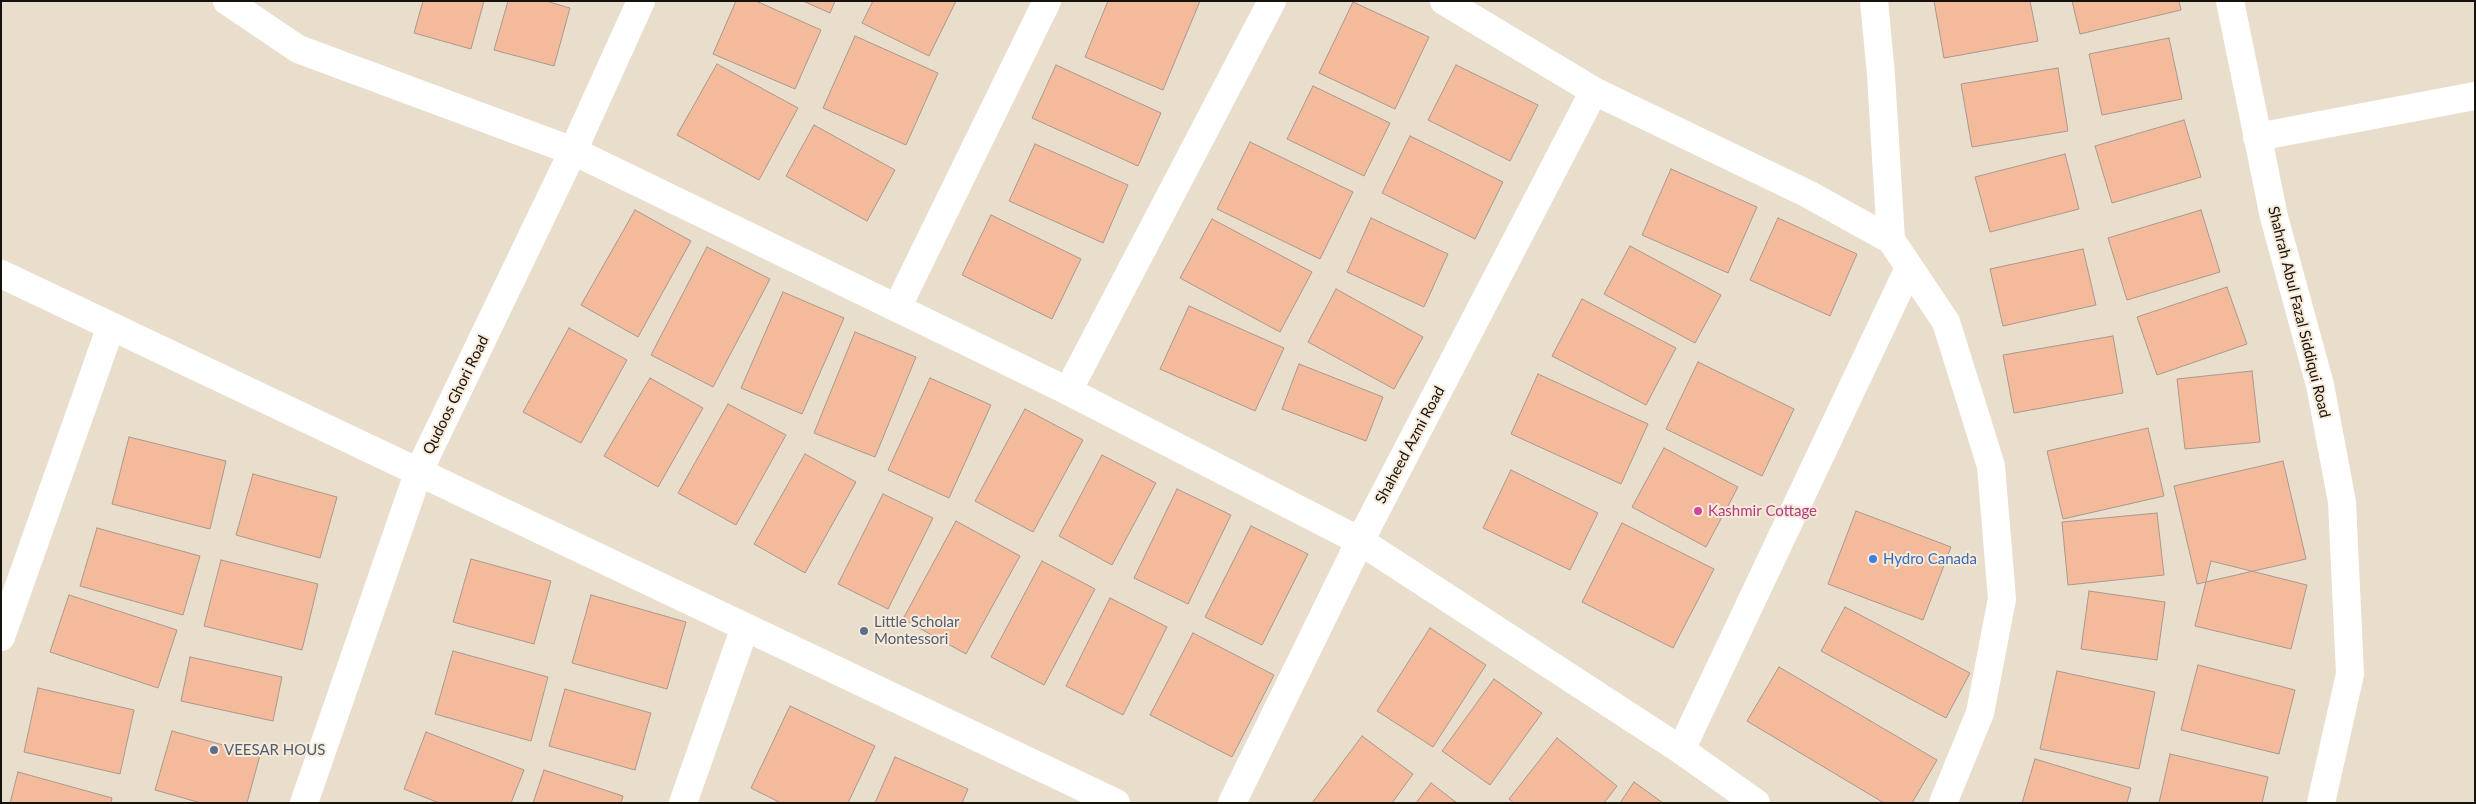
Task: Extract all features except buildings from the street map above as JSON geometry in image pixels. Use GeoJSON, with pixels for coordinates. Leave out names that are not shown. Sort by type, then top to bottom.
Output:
{"type":"FeatureCollection","features":[{"type":"Feature","properties":{"kind":"street"},"geometry":{"type":"LineString","coordinates":[[227,1],[298,49],[573,150],[1068,391],[1360,541],[1681,750],[1756,803]]}},
{"type":"Feature","properties":{"kind":"street","name":"Qudoos Ghori Road"},"geometry":{"type":"LineString","coordinates":[[304,803],[418,473],[573,150],[641,1]]}},
{"type":"Feature","properties":{"kind":"street"},"geometry":{"type":"LineString","coordinates":[[897,308],[1047,1]]}},
{"type":"Feature","properties":{"kind":"street"},"geometry":{"type":"LineString","coordinates":[[1068,391],[1272,1]]}},
{"type":"Feature","properties":{"kind":"street"},"geometry":{"type":"LineString","coordinates":[[1444,1],[1594,91],[1808,194],[1891,240],[1946,322],[1991,466],[2002,599],[1980,713],[1943,803]]}},
{"type":"Feature","properties":{"kind":"street"},"geometry":{"type":"LineString","coordinates":[[1874,1],[1881,75],[1891,240]]}},
{"type":"Feature","properties":{"kind":"street","name":"Shahrah Abul Fazal Siddiqui Road"},"geometry":{"type":"LineString","coordinates":[[2230,1],[2274,217],[2320,385],[2342,502],[2350,674],[2321,803]]}},
{"type":"Feature","properties":{"kind":"street","name":"Shaheed Azmi Road"},"geometry":{"type":"LineString","coordinates":[[1232,803],[1360,541],[1594,91]]}},
{"type":"Feature","properties":{"kind":"street"},"geometry":{"type":"LineString","coordinates":[[2257,137],[2475,96]]}},
{"type":"Feature","properties":{"kind":"street"},"geometry":{"type":"LineString","coordinates":[[1681,750],[1909,268]]}},
{"type":"Feature","properties":{"kind":"street"},"geometry":{"type":"LineString","coordinates":[[1,274],[1116,803]]}},
{"type":"Feature","properties":{"kind":"street"},"geometry":{"type":"LineString","coordinates":[[1,637],[111,326]]}},
{"type":"Feature","properties":{"kind":"street"},"geometry":{"type":"LineString","coordinates":[[683,803],[745,627]]}},
{"type":"Feature","properties":{"kind":"place","name":"Kashmir Cottage"},"geometry":{"type":"Point","coordinates":[1698,511]}},
{"type":"Feature","properties":{"kind":"place","name":"Hydro Canada"},"geometry":{"type":"Point","coordinates":[1873,559]}},
{"type":"Feature","properties":{"kind":"place","name":"Little Scholar Montessori"},"geometry":{"type":"Point","coordinates":[864,631]}},
{"type":"Feature","properties":{"kind":"place","name":"VEESAR HOUS"},"geometry":{"type":"Point","coordinates":[214,750]}}]}
